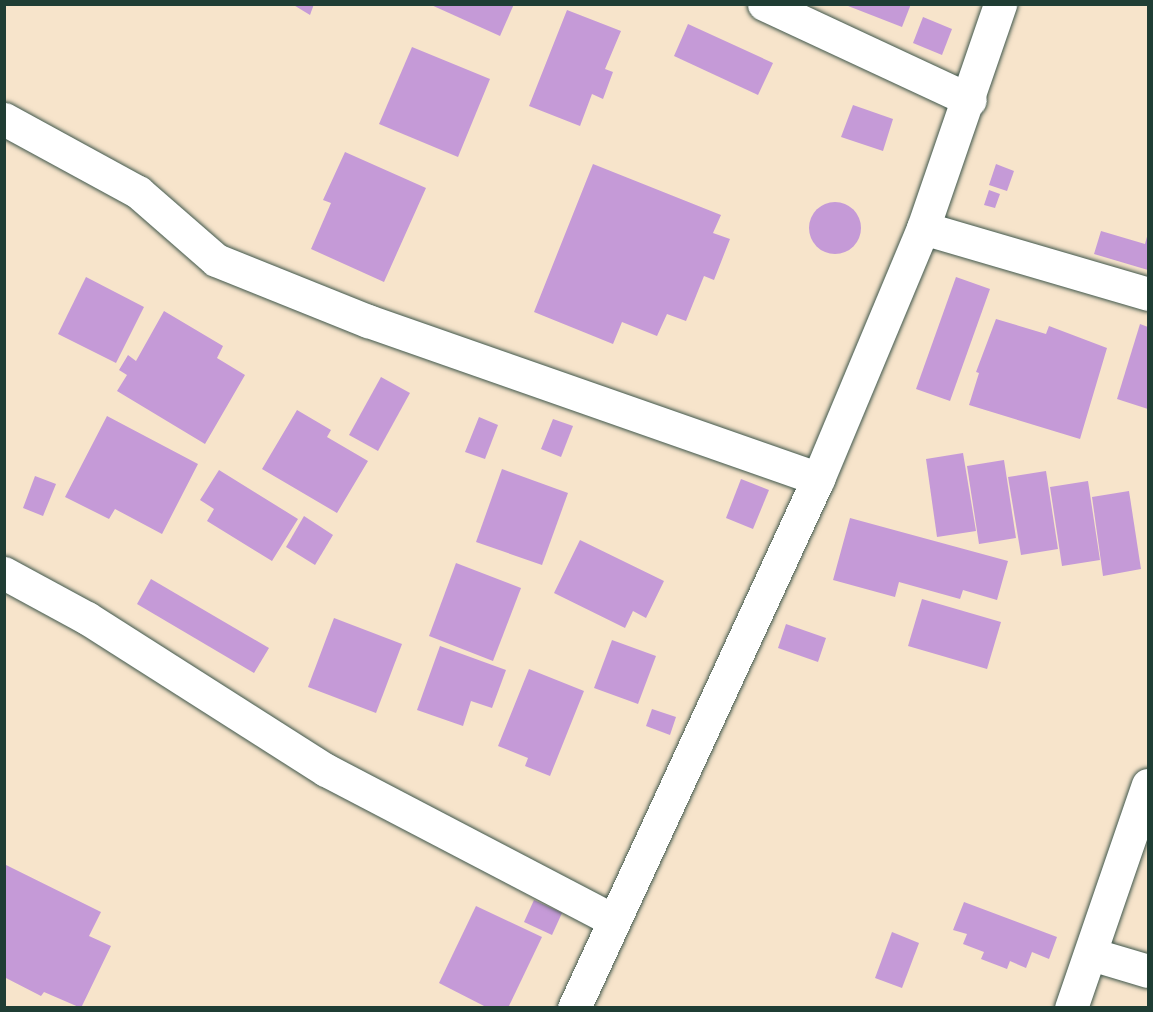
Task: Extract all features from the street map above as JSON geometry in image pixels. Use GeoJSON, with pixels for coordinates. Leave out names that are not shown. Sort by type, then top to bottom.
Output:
{"type":"FeatureCollection","features":[{"type":"Feature","properties":{"kind":"street"},"geometry":{"type":"LineString","coordinates":[[764,4],[970,100]]}},
{"type":"Feature","properties":{"kind":"street"},"geometry":{"type":"LineString","coordinates":[[574,1008],[818,479],[923,228],[970,100],[1000,4]]}},
{"type":"Feature","properties":{"kind":"street"},"geometry":{"type":"LineString","coordinates":[[4,119],[138,192],[216,260],[368,321],[818,479]]}},
{"type":"Feature","properties":{"kind":"street"},"geometry":{"type":"LineString","coordinates":[[923,228],[1149,294]]}},
{"type":"Feature","properties":{"kind":"street"},"geometry":{"type":"LineString","coordinates":[[4,573],[87,618],[326,770],[613,920]]}},
{"type":"Feature","properties":{"kind":"street"},"geometry":{"type":"LineString","coordinates":[[1071,1008],[1149,785]]}},
{"type":"Feature","properties":{"kind":"street"},"geometry":{"type":"LineString","coordinates":[[1091,954],[1149,971]]}},
{"type":"Feature","properties":{"kind":"building"},"geometry":{"type":"Polygon","coordinates":[[[292,4],[314,4],[310,15],[292,4]]]}},
{"type":"Feature","properties":{"kind":"building"},"geometry":{"type":"Polygon","coordinates":[[[429,4],[514,4],[500,36],[429,4]]]}},
{"type":"Feature","properties":{"kind":"building"},"geometry":{"type":"Polygon","coordinates":[[[843,4],[911,4],[902,27],[843,4]]]}},
{"type":"Feature","properties":{"kind":"building"},"geometry":{"type":"Polygon","coordinates":[[[567,10],[621,31],[605,69],[613,72],[603,99],[592,94],[580,126],[529,106],[567,10]]]}},
{"type":"Feature","properties":{"kind":"building"},"geometry":{"type":"Polygon","coordinates":[[[923,17],[952,29],[942,55],[913,43],[923,17]]]}},
{"type":"Feature","properties":{"kind":"building"},"geometry":{"type":"Polygon","coordinates":[[[688,24],[773,63],[758,95],[674,56],[688,24]]]}},
{"type":"Feature","properties":{"kind":"building"},"geometry":{"type":"Polygon","coordinates":[[[412,47],[490,79],[458,157],[379,124],[412,47]]]}},
{"type":"Feature","properties":{"kind":"building"},"geometry":{"type":"Polygon","coordinates":[[[853,105],[893,119],[883,151],[841,137],[853,105]]]}},
{"type":"Feature","properties":{"kind":"building"},"geometry":{"type":"Polygon","coordinates":[[[345,152],[426,188],[384,282],[311,249],[331,203],[323,200],[345,152]]]}},
{"type":"Feature","properties":{"kind":"building"},"geometry":{"type":"Polygon","coordinates":[[[593,164],[721,215],[713,233],[730,239],[714,280],[704,276],[686,321],[667,314],[657,336],[622,322],[613,344],[534,312],[593,164]]]}},
{"type":"Feature","properties":{"kind":"building"},"geometry":{"type":"Polygon","coordinates":[[[996,164],[1014,171],[1007,191],[989,185],[996,164]]]}},
{"type":"Feature","properties":{"kind":"building"},"geometry":{"type":"Polygon","coordinates":[[[989,190],[1000,194],[995,208],[984,205],[989,190]]]}},
{"type":"Feature","properties":{"kind":"building"},"geometry":{"type":"Polygon","coordinates":[[[835,202],[845,204],[853,210],[859,218],[861,228],[859,238],[853,246],[845,252],[835,254],[825,252],[817,246],[811,238],[809,228],[811,218],[817,210],[825,204],[835,202]]]}},
{"type":"Feature","properties":{"kind":"building"},"geometry":{"type":"Polygon","coordinates":[[[1101,231],[1145,244],[1148,233],[1148,270],[1094,254],[1101,231]]]}},
{"type":"Feature","properties":{"kind":"building"},"geometry":{"type":"Polygon","coordinates":[[[86,277],[144,307],[116,363],[58,334],[86,277]]]}},
{"type":"Feature","properties":{"kind":"building"},"geometry":{"type":"Polygon","coordinates":[[[956,277],[990,289],[950,401],[916,389],[956,277]]]}},
{"type":"Feature","properties":{"kind":"building"},"geometry":{"type":"Polygon","coordinates":[[[164,311],[223,346],[217,358],[245,375],[205,444],[117,391],[127,375],[119,370],[128,355],[136,361],[164,311]]]}},
{"type":"Feature","properties":{"kind":"building"},"geometry":{"type":"Polygon","coordinates":[[[996,319],[1046,334],[1049,326],[1107,348],[1080,439],[969,405],[979,373],[976,372],[996,319]]]}},
{"type":"Feature","properties":{"kind":"building"},"geometry":{"type":"Polygon","coordinates":[[[1140,324],[1148,327],[1148,409],[1117,399],[1140,324]]]}},
{"type":"Feature","properties":{"kind":"building"},"geometry":{"type":"Polygon","coordinates":[[[381,377],[410,393],[378,451],[349,435],[381,377]]]}},
{"type":"Feature","properties":{"kind":"building"},"geometry":{"type":"Polygon","coordinates":[[[297,410],[331,430],[327,437],[368,461],[337,513],[262,469],[297,410]]]}},
{"type":"Feature","properties":{"kind":"building"},"geometry":{"type":"Polygon","coordinates":[[[107,416],[198,464],[162,534],[115,509],[109,519],[65,497],[107,416]]]}},
{"type":"Feature","properties":{"kind":"building"},"geometry":{"type":"Polygon","coordinates":[[[479,417],[498,425],[485,459],[465,452],[479,417]]]}},
{"type":"Feature","properties":{"kind":"building"},"geometry":{"type":"Polygon","coordinates":[[[553,419],[573,426],[561,457],[541,449],[553,419]]]}},
{"type":"Feature","properties":{"kind":"building"},"geometry":{"type":"Polygon","coordinates":[[[963,453],[976,531],[937,537],[926,459],[963,453]]]}},
{"type":"Feature","properties":{"kind":"building"},"geometry":{"type":"Polygon","coordinates":[[[1004,460],[1016,538],[979,544],[967,466],[1004,460]]]}},
{"type":"Feature","properties":{"kind":"building"},"geometry":{"type":"Polygon","coordinates":[[[502,469],[568,493],[542,565],[476,542],[502,469]]]}},
{"type":"Feature","properties":{"kind":"building"},"geometry":{"type":"Polygon","coordinates":[[[219,470],[298,519],[272,561],[207,521],[214,509],[200,500],[219,470]]]}},
{"type":"Feature","properties":{"kind":"building"},"geometry":{"type":"Polygon","coordinates":[[[1046,471],[1058,549],[1021,555],[1008,477],[1046,471]]]}},
{"type":"Feature","properties":{"kind":"building"},"geometry":{"type":"Polygon","coordinates":[[[35,476],[56,484],[43,516],[23,508],[35,476]]]}},
{"type":"Feature","properties":{"kind":"building"},"geometry":{"type":"Polygon","coordinates":[[[741,479],[769,490],[753,529],[726,518],[741,479]]]}},
{"type":"Feature","properties":{"kind":"building"},"geometry":{"type":"Polygon","coordinates":[[[1088,481],[1100,560],[1062,566],[1050,487],[1088,481]]]}},
{"type":"Feature","properties":{"kind":"building"},"geometry":{"type":"Polygon","coordinates":[[[1129,491],[1141,569],[1103,576],[1092,497],[1129,491]]]}},
{"type":"Feature","properties":{"kind":"building"},"geometry":{"type":"Polygon","coordinates":[[[304,516],[333,535],[315,565],[286,547],[304,516]]]}},
{"type":"Feature","properties":{"kind":"building"},"geometry":{"type":"Polygon","coordinates":[[[850,518],[1008,561],[997,600],[963,590],[960,599],[899,582],[895,597],[833,580],[850,518]]]}},
{"type":"Feature","properties":{"kind":"building"},"geometry":{"type":"Polygon","coordinates":[[[580,540],[664,581],[646,618],[633,611],[625,628],[554,593],[580,540]]]}},
{"type":"Feature","properties":{"kind":"building"},"geometry":{"type":"Polygon","coordinates":[[[456,563],[521,588],[493,661],[429,636],[456,563]]]}},
{"type":"Feature","properties":{"kind":"building"},"geometry":{"type":"Polygon","coordinates":[[[151,579],[269,648],[254,673],[137,604],[151,579]]]}},
{"type":"Feature","properties":{"kind":"building"},"geometry":{"type":"Polygon","coordinates":[[[922,599],[1001,622],[987,669],[908,646],[922,599]]]}},
{"type":"Feature","properties":{"kind":"building"},"geometry":{"type":"Polygon","coordinates":[[[334,618],[402,644],[376,713],[308,687],[334,618]]]}},
{"type":"Feature","properties":{"kind":"building"},"geometry":{"type":"Polygon","coordinates":[[[786,624],[826,638],[818,662],[778,648],[786,624]]]}},
{"type":"Feature","properties":{"kind":"building"},"geometry":{"type":"Polygon","coordinates":[[[612,640],[656,656],[638,704],[594,688],[612,640]]]}},
{"type":"Feature","properties":{"kind":"building"},"geometry":{"type":"Polygon","coordinates":[[[440,646],[506,670],[492,708],[471,701],[463,726],[417,710],[440,646]]]}},
{"type":"Feature","properties":{"kind":"building"},"geometry":{"type":"Polygon","coordinates":[[[529,669],[584,691],[550,776],[525,766],[528,758],[498,746],[529,669]]]}},
{"type":"Feature","properties":{"kind":"building"},"geometry":{"type":"Polygon","coordinates":[[[652,709],[676,717],[670,735],[646,726],[652,709]]]}},
{"type":"Feature","properties":{"kind":"building"},"geometry":{"type":"Polygon","coordinates":[[[4,864],[101,912],[89,936],[111,946],[81,1008],[44,992],[41,996],[4,977],[4,864]]]}},
{"type":"Feature","properties":{"kind":"building"},"geometry":{"type":"Polygon","coordinates":[[[534,900],[562,913],[552,935],[524,922],[534,900]]]}},
{"type":"Feature","properties":{"kind":"building"},"geometry":{"type":"Polygon","coordinates":[[[964,902],[1057,937],[1049,959],[1032,952],[1026,968],[1010,961],[1007,969],[981,959],[984,952],[963,944],[967,934],[953,930],[964,902]]]}},
{"type":"Feature","properties":{"kind":"building"},"geometry":{"type":"Polygon","coordinates":[[[476,906],[542,937],[508,1008],[488,1008],[439,983],[476,906]]]}},
{"type":"Feature","properties":{"kind":"building"},"geometry":{"type":"Polygon","coordinates":[[[892,932],[919,943],[902,988],[875,978],[892,932]]]}}]}
